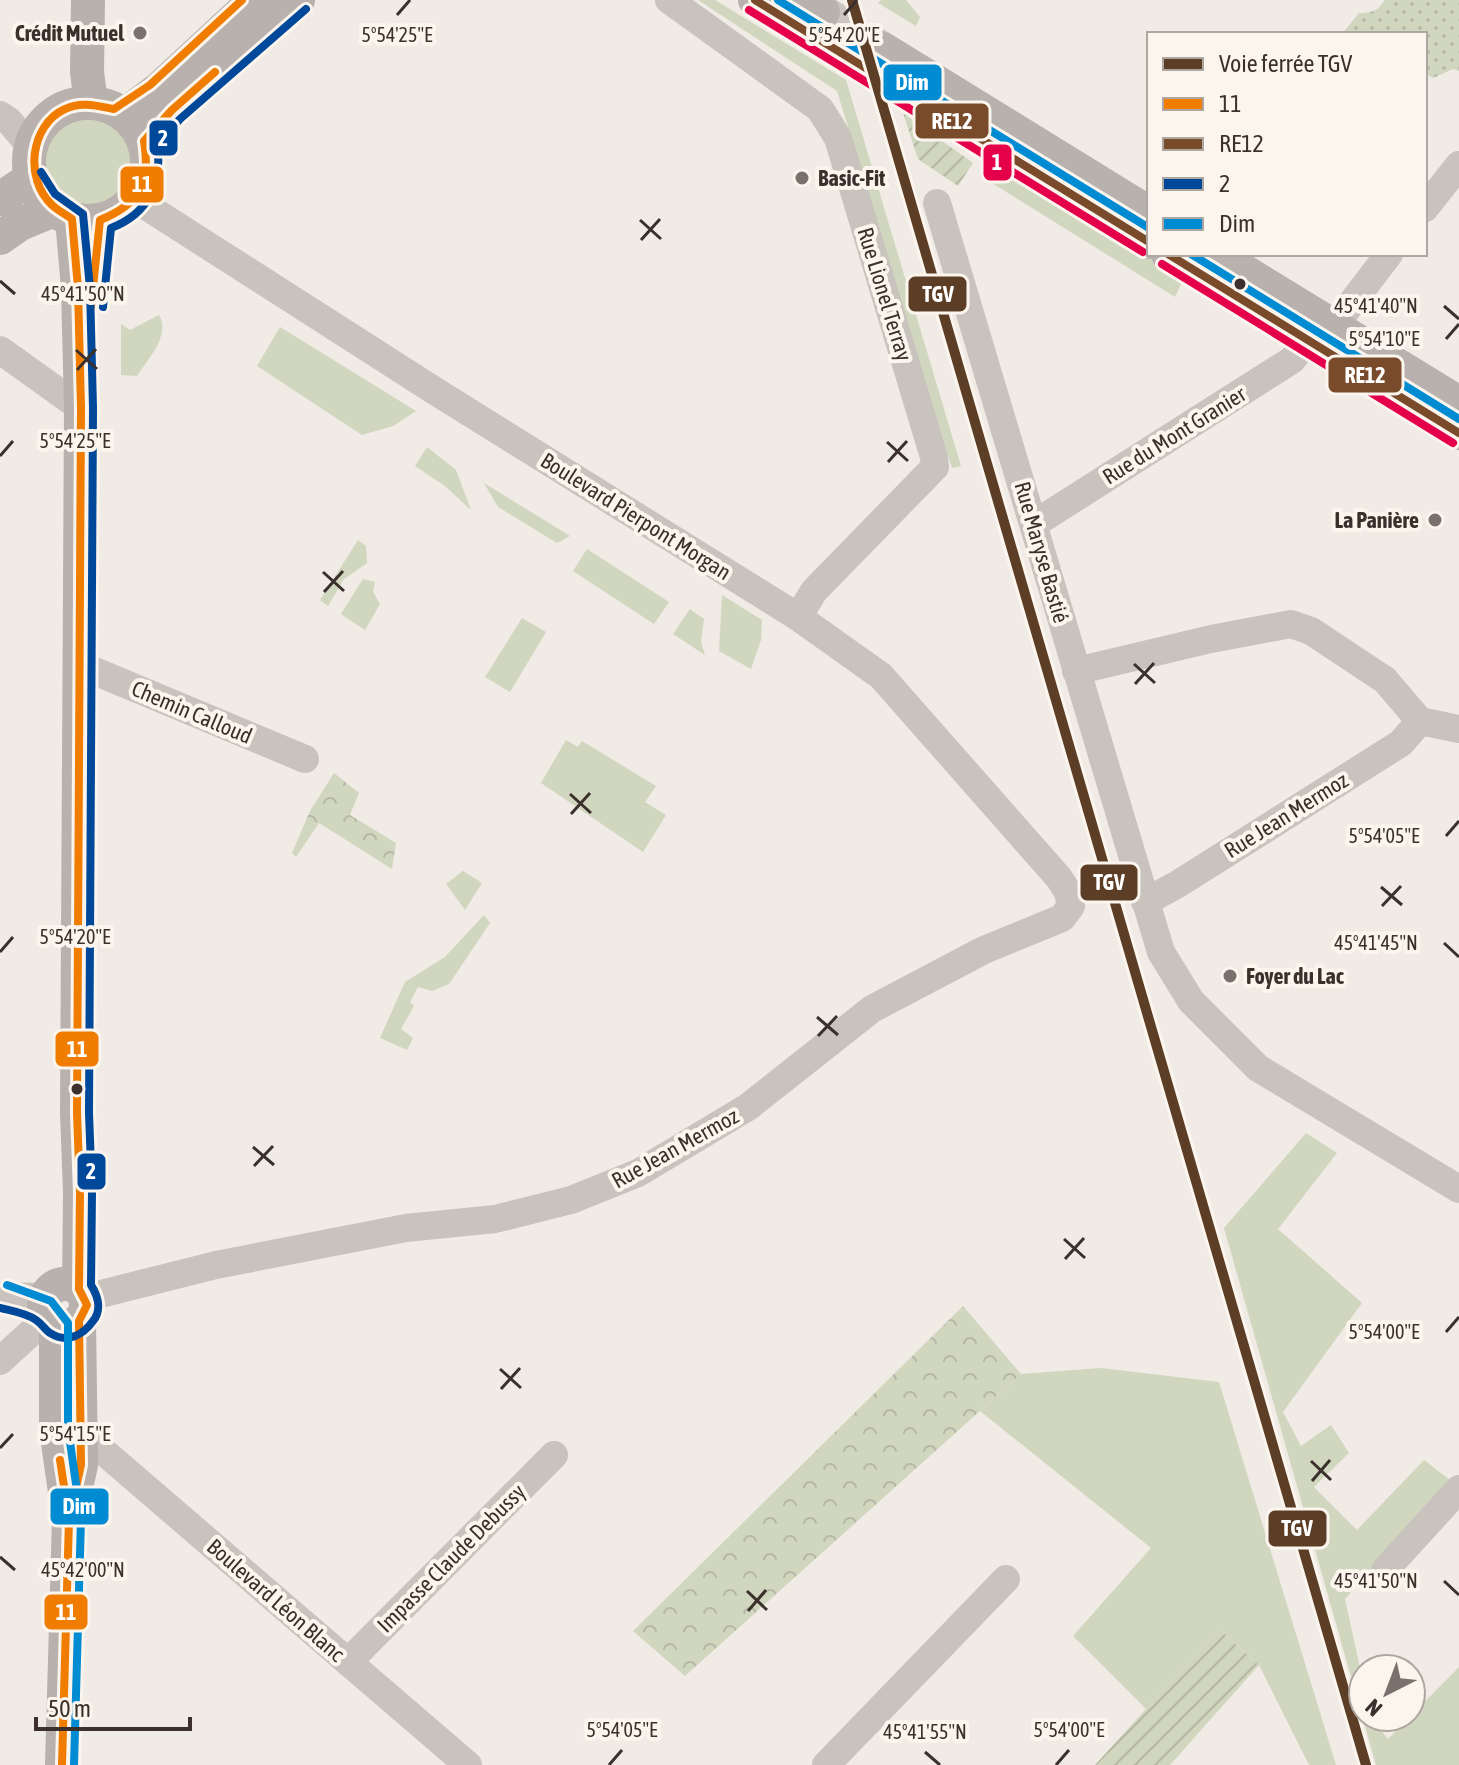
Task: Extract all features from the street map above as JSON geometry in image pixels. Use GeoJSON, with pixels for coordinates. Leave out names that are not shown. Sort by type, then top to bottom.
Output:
{"type":"FeatureCollection","features":[{"type":"Feature","properties":{"kind":"main road"},"geometry":{"type":"LineString","coordinates":[[109,115],[150,85],[242,0]]}},
{"type":"Feature","properties":{"kind":"main road"},"geometry":{"type":"LineString","coordinates":[[109,115],[156,91],[255,0]]}},
{"type":"Feature","properties":{"kind":"main road"},"geometry":{"type":"LineString","coordinates":[[62,1765],[69,1519],[62,1305],[80,1192],[77,1113],[81,408],[43,171],[49,118],[172,110],[298,0]]}},
{"type":"Feature","properties":{"kind":"main road"},"geometry":{"type":"LineString","coordinates":[[755,0],[835,47]]}},
{"type":"Feature","properties":{"kind":"main road"},"geometry":{"type":"LineString","coordinates":[[43,171],[116,215],[135,199],[146,175],[148,158],[109,115],[88,12]]}},
{"type":"Feature","properties":{"kind":"main road"},"geometry":{"type":"LineString","coordinates":[[1147,212],[885,65],[1147,241]]}},
{"type":"Feature","properties":{"kind":"main road"},"geometry":{"type":"LineString","coordinates":[[0,199],[43,171]]}},
{"type":"Feature","properties":{"kind":"main road"},"geometry":{"type":"LineString","coordinates":[[0,228],[43,171]]}},
{"type":"Feature","properties":{"kind":"main road"},"geometry":{"type":"LineString","coordinates":[[0,238],[20,224],[43,171]]}},
{"type":"Feature","properties":{"kind":"main road"},"geometry":{"type":"LineString","coordinates":[[1172,256],[1459,403]]}},
{"type":"Feature","properties":{"kind":"main road"},"geometry":{"type":"LineString","coordinates":[[1219,256],[1459,433]]}},
{"type":"Feature","properties":{"kind":"street","name":"Rue Lionel Terray"},"geometry":{"type":"LineString","coordinates":[[669,0],[820,109],[838,138],[934,457],[935,467],[814,591],[798,617]]}},
{"type":"Feature","properties":{"kind":"street"},"geometry":{"type":"LineString","coordinates":[[1427,205],[1459,165]]}},
{"type":"Feature","properties":{"kind":"street","name":"Boulevard Pierpont Morgan"},"geometry":{"type":"LineString","coordinates":[[135,199],[435,391],[798,617],[881,676],[1059,878],[1068,892],[1071,906]]}},
{"type":"Feature","properties":{"kind":"street","name":"Rue Maryse Bastié"},"geometry":{"type":"LineString","coordinates":[[937,203],[1145,902]]}},
{"type":"Feature","properties":{"kind":"street","name":"Rue du Mont Granier"},"geometry":{"type":"LineString","coordinates":[[1034,524],[1292,360],[1321,333],[1387,256]]}},
{"type":"Feature","properties":{"kind":"street"},"geometry":{"type":"LineString","coordinates":[[0,350],[81,408]]}},
{"type":"Feature","properties":{"kind":"street"},"geometry":{"type":"LineString","coordinates":[[1076,671],[1211,639],[1291,624],[1311,631],[1385,680],[1420,721],[1459,729]]}},
{"type":"Feature","properties":{"kind":"street","name":"Chemin Calloud"},"geometry":{"type":"LineString","coordinates":[[80,665],[305,759]]}},
{"type":"Feature","properties":{"kind":"street","name":"Rue Jean Mermoz"},"geometry":{"type":"LineString","coordinates":[[1145,902],[1401,743],[1420,721]]}},
{"type":"Feature","properties":{"kind":"street"},"geometry":{"type":"LineString","coordinates":[[1145,902],[1161,952],[1191,1001],[1258,1068],[1459,1189]]}},
{"type":"Feature","properties":{"kind":"street","name":"Rue Jean Mermoz"},"geometry":{"type":"LineString","coordinates":[[2,1296],[62,1305],[230,1262],[406,1228],[495,1219],[571,1200],[638,1173],[748,1107],[872,1009],[984,950],[1062,918],[1071,906]]}},
{"type":"Feature","properties":{"kind":"street"},"geometry":{"type":"LineString","coordinates":[[0,1361],[62,1305]]}},
{"type":"Feature","properties":{"kind":"street","name":"Boulevard Léon Blanc"},"geometry":{"type":"LineString","coordinates":[[68,1436],[96,1445],[468,1765]]}},
{"type":"Feature","properties":{"kind":"street","name":"Impasse Claude Debussy"},"geometry":{"type":"LineString","coordinates":[[348,1662],[554,1455]]}},
{"type":"Feature","properties":{"kind":"street"},"geometry":{"type":"LineString","coordinates":[[1385,1570],[1459,1489]]}},
{"type":"Feature","properties":{"kind":"street"},"geometry":{"type":"LineString","coordinates":[[826,1765],[1006,1579]]}},
{"type":"Feature","properties":{"kind":"green space"},"geometry":{"type":"Polygon","coordinates":[[[698,0],[715,0],[846,80],[961,466],[952,468],[837,91],[698,0]]]}},
{"type":"Feature","properties":{"kind":"green space"},"geometry":{"type":"Polygon","coordinates":[[[881,0],[906,0],[920,17],[916,26],[878,3],[881,0]]]}},
{"type":"Feature","properties":{"kind":"green space"},"geometry":{"type":"Polygon","coordinates":[[[1385,0],[1459,0],[1459,71],[1453,69],[1433,78],[1427,74],[1427,32],[1344,32],[1359,13],[1368,13],[1380,7],[1385,0]]]}},
{"type":"Feature","properties":{"kind":"green space"},"geometry":{"type":"Polygon","coordinates":[[[903,113],[973,163],[958,186],[918,159],[903,113]]]}},
{"type":"Feature","properties":{"kind":"green space"},"geometry":{"type":"Polygon","coordinates":[[[88,120],[112,127],[124,139],[131,163],[124,187],[112,199],[88,206],[64,199],[52,187],[45,163],[52,139],[64,127],[88,120]]]}},
{"type":"Feature","properties":{"kind":"green space"},"geometry":{"type":"Polygon","coordinates":[[[989,158],[1184,277],[1175,297],[984,178],[989,158]]]}},
{"type":"Feature","properties":{"kind":"green space"},"geometry":{"type":"Polygon","coordinates":[[[159,315],[162,331],[152,355],[137,376],[121,375],[121,324],[130,330],[159,315]]]}},
{"type":"Feature","properties":{"kind":"green space"},"geometry":{"type":"Polygon","coordinates":[[[280,327],[416,411],[393,426],[362,435],[257,366],[280,327]]]}},
{"type":"Feature","properties":{"kind":"green space"},"geometry":{"type":"Polygon","coordinates":[[[427,447],[456,470],[471,510],[445,486],[415,466],[427,447]]]}},
{"type":"Feature","properties":{"kind":"green space"},"geometry":{"type":"Polygon","coordinates":[[[484,483],[570,536],[557,543],[498,507],[484,483]]]}},
{"type":"Feature","properties":{"kind":"green space"},"geometry":{"type":"Polygon","coordinates":[[[358,540],[366,546],[367,563],[344,579],[328,606],[320,600],[358,540]]]}},
{"type":"Feature","properties":{"kind":"green space"},"geometry":{"type":"Polygon","coordinates":[[[587,549],[669,602],[654,624],[573,571],[587,549]]]}},
{"type":"Feature","properties":{"kind":"green space"},"geometry":{"type":"Polygon","coordinates":[[[363,579],[375,582],[373,592],[380,604],[365,630],[341,614],[363,579]]]}},
{"type":"Feature","properties":{"kind":"green space"},"geometry":{"type":"Polygon","coordinates":[[[722,595],[762,620],[761,640],[751,669],[719,651],[722,595]]]}},
{"type":"Feature","properties":{"kind":"green space"},"geometry":{"type":"Polygon","coordinates":[[[690,609],[704,619],[701,642],[705,655],[673,634],[690,609]]]}},
{"type":"Feature","properties":{"kind":"green space"},"geometry":{"type":"Polygon","coordinates":[[[522,618],[546,632],[510,692],[485,677],[522,618]]]}},
{"type":"Feature","properties":{"kind":"green space"},"geometry":{"type":"Polygon","coordinates":[[[566,740],[578,747],[582,741],[656,786],[645,802],[666,815],[643,852],[541,783],[566,740]]]}},
{"type":"Feature","properties":{"kind":"green space"},"geometry":{"type":"Polygon","coordinates":[[[334,773],[359,793],[350,815],[396,843],[392,869],[319,823],[296,857],[292,853],[310,811],[334,773]]]}},
{"type":"Feature","properties":{"kind":"green space"},"geometry":{"type":"Polygon","coordinates":[[[463,871],[482,883],[465,910],[446,884],[463,871]]]}},
{"type":"Feature","properties":{"kind":"green space"},"geometry":{"type":"Polygon","coordinates":[[[484,915],[490,923],[449,984],[432,991],[418,987],[410,1002],[414,1006],[401,1029],[413,1038],[407,1050],[380,1038],[405,982],[445,957],[484,915]]]}},
{"type":"Feature","properties":{"kind":"green space"},"geometry":{"type":"Polygon","coordinates":[[[1306,1133],[1337,1153],[1278,1229],[1362,1303],[1283,1412],[1301,1446],[1331,1425],[1349,1453],[1314,1487],[1357,1530],[1424,1460],[1450,1480],[1345,1599],[1357,1653],[1347,1653],[1347,1663],[1224,1228],[1306,1133]]]}},
{"type":"Feature","properties":{"kind":"green space"},"geometry":{"type":"Polygon","coordinates":[[[963,1306],[1021,1374],[685,1676],[633,1631],[963,1306]]]}},
{"type":"Feature","properties":{"kind":"green space"},"geometry":{"type":"Polygon","coordinates":[[[1101,1368],[1219,1382],[1336,1765],[1309,1765],[1259,1665],[1219,1629],[1146,1709],[1073,1636],[1151,1548],[980,1411],[1021,1374],[1101,1368]]]}},
{"type":"Feature","properties":{"kind":"green space"},"geometry":{"type":"Polygon","coordinates":[[[1219,1629],[1259,1665],[1170,1765],[1095,1765],[1219,1629]]]}},
{"type":"Feature","properties":{"kind":"green space"},"geometry":{"type":"Polygon","coordinates":[[[1459,1667],[1459,1765],[1376,1765],[1367,1733],[1383,1733],[1388,1739],[1394,1733],[1427,1733],[1427,1699],[1459,1667]]]}},
{"type":"Feature","properties":{"kind":"tunnel"},"geometry":{"type":"LineString","coordinates":[[823,12],[883,49]]}},
{"type":"Feature","properties":{"kind":"tunnel"},"geometry":{"type":"LineString","coordinates":[[835,47],[886,80]]}},
{"type":"Feature","properties":{"kind":"rail line","name":"TGV"},"geometry":{"type":"LineString","coordinates":[[852,0],[1366,1765]]}},
{"type":"Feature","properties":{"kind":"transit line","name":"11"},"geometry":{"type":"LineString","coordinates":[[69,1519],[81,1465],[79,1321],[87,1305],[79,1289],[77,1113],[81,408],[78,288],[72,219],[54,207],[43,194],[37,181],[35,153],[44,127],[53,117],[77,105],[114,109],[150,85],[242,0]]}},
{"type":"Feature","properties":{"kind":"transit line","name":"RE12"},"geometry":{"type":"LineString","coordinates":[[755,0],[1147,241]]}},
{"type":"Feature","properties":{"kind":"transit line","name":"Dim"},"geometry":{"type":"LineString","coordinates":[[778,0],[1147,227]]}},
{"type":"Feature","properties":{"kind":"transit line","name":"2"},"geometry":{"type":"LineString","coordinates":[[103,307],[111,228],[135,214],[150,196],[158,172],[157,145],[180,119],[306,9]]}},
{"type":"Feature","properties":{"kind":"transit line","name":"1"},"geometry":{"type":"LineString","coordinates":[[749,10],[1143,252]]}},
{"type":"Feature","properties":{"kind":"transit line","name":"11"},"geometry":{"type":"LineString","coordinates":[[91,306],[100,220],[125,207],[140,190],[146,169],[144,141],[172,110],[215,72]]}},
{"type":"Feature","properties":{"kind":"transit line","name":"2"},"geometry":{"type":"LineString","coordinates":[[0,1308],[28,1316],[62,1338],[79,1334],[89,1326],[98,1308],[91,1285],[89,1113],[93,408],[90,288],[83,214],[55,194],[41,172]]}},
{"type":"Feature","properties":{"kind":"transit line","name":"RE12"},"geometry":{"type":"LineString","coordinates":[[1171,256],[1459,433]]}},
{"type":"Feature","properties":{"kind":"transit line","name":"Dim"},"geometry":{"type":"LineString","coordinates":[[1194,256],[1459,419]]}},
{"type":"Feature","properties":{"kind":"transit line","name":"1"},"geometry":{"type":"LineString","coordinates":[[1162,264],[1453,443]]}},
{"type":"Feature","properties":{"kind":"transit line","name":"Dim"},"geometry":{"type":"LineString","coordinates":[[7,1285],[51,1301],[68,1323],[68,1428],[81,1519],[74,1765]]}},
{"type":"Feature","properties":{"kind":"transit line","name":"11"},"geometry":{"type":"LineString","coordinates":[[60,1460],[69,1519],[62,1765]]}},
{"type":"Feature","properties":{"kind":"place","name":"Crédit Mutuel"},"geometry":{"type":"Point","coordinates":[140,33]}},
{"type":"Feature","properties":{"kind":"place","name":"Basic-Fit"},"geometry":{"type":"Point","coordinates":[802,178]}},
{"type":"Feature","properties":{"kind":"place","name":"La Panière"},"geometry":{"type":"Point","coordinates":[1435,520]}},
{"type":"Feature","properties":{"kind":"place","name":"Foyer du Lac"},"geometry":{"type":"Point","coordinates":[1230,976]}}]}
